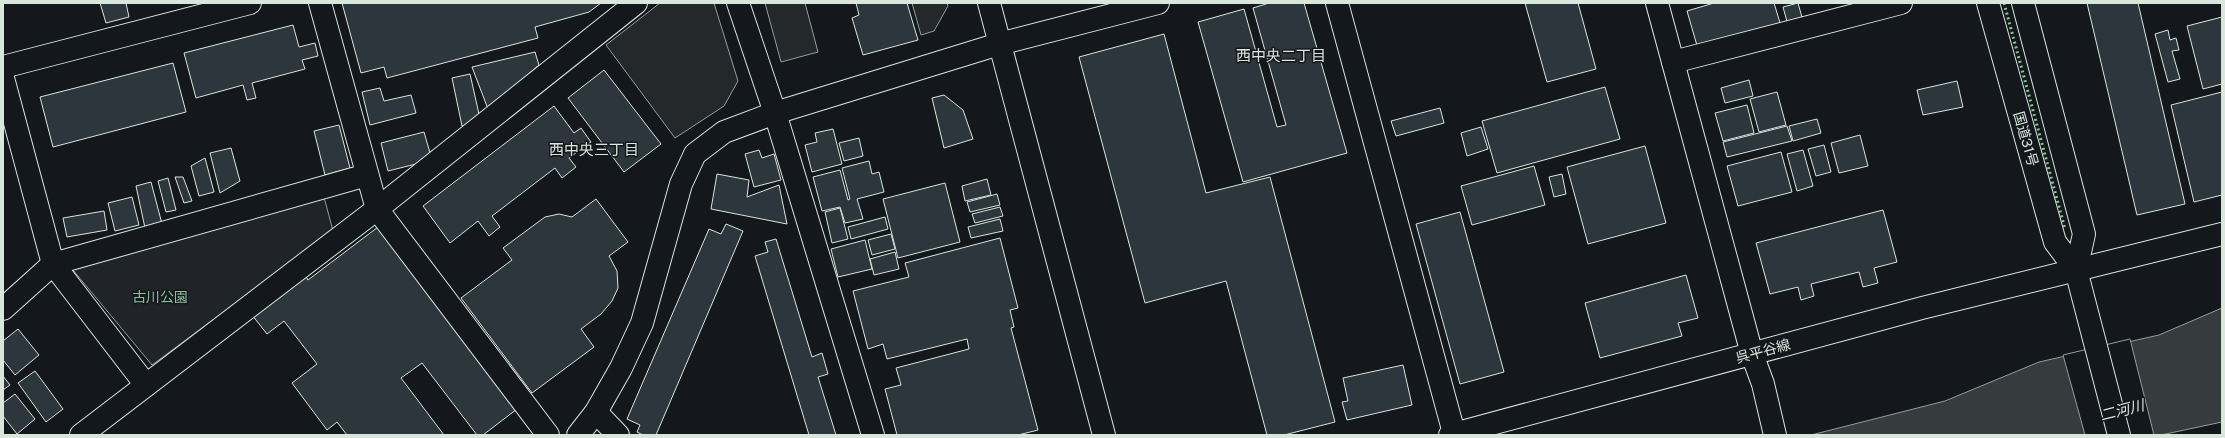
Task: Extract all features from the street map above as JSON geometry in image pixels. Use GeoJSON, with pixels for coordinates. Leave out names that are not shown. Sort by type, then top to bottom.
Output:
{"type":"FeatureCollection","features":[{"type":"Feature","properties":{"kind":"main road"},"geometry":{"type":"LineString","coordinates":[[3,67],[250,3]]}},
{"type":"Feature","properties":{"kind":"main road"},"geometry":{"type":"LineString","coordinates":[[320,3],[377,209],[548,435]]}},
{"type":"Feature","properties":{"kind":"main road"},"geometry":{"type":"LineString","coordinates":[[81,435],[377,209],[636,3]]}},
{"type":"Feature","properties":{"kind":"main road"},"geometry":{"type":"LineString","coordinates":[[738,3],[775,113],[873,435]]}},
{"type":"Feature","properties":{"kind":"main road"},"geometry":{"type":"LineString","coordinates":[[989,3],[1104,435]]}},
{"type":"Feature","properties":{"kind":"main road"},"geometry":{"type":"LineString","coordinates":[[578,435],[596,412],[621,368],[642,323],[680,184],[695,154],[724,132],[775,113],[999,44],[1158,3]]}},
{"type":"Feature","properties":{"kind":"main road"},"geometry":{"type":"LineString","coordinates":[[1337,3],[1452,434]]}},
{"type":"Feature","properties":{"kind":"main road"},"geometry":{"type":"LineString","coordinates":[[1657,3],[1752,354],[1763,384],[1775,435]]}},
{"type":"Feature","properties":{"kind":"main road"},"geometry":{"type":"LineString","coordinates":[[1672,62],[1901,3]]}},
{"type":"Feature","properties":{"kind":"main road","name":"国道31号"},"geometry":{"type":"LineString","coordinates":[[1988,3],[2055,242],[2076,270],[2119,435]]}},
{"type":"Feature","properties":{"kind":"main road","name":"国道31号"},"geometry":{"type":"LineString","coordinates":[[2023,3],[2084,234],[2076,270]]}},
{"type":"Feature","properties":{"kind":"main road"},"geometry":{"type":"LineString","coordinates":[[3,78],[53,264],[146,385]]}},
{"type":"Feature","properties":{"kind":"main road"},"geometry":{"type":"LineString","coordinates":[[3,309],[53,264],[367,175]]}},
{"type":"Feature","properties":{"kind":"main road","name":"呉平谷線"},"geometry":{"type":"LineString","coordinates":[[1452,434],[1752,354],[2076,270],[2222,234]]}},
{"type":"Feature","properties":{"kind":"main road"},"geometry":{"type":"LineString","coordinates":[[596,412],[618,435]]}},
{"type":"Feature","properties":{"kind":"green space","name":"古川公園"},"geometry":{"type":"Polygon","coordinates":[[[324,197],[333,231],[152,365],[73,270],[324,197]]]}},
{"type":"Feature","properties":{"kind":"shaded area"},"geometry":{"type":"Polygon","coordinates":[[[660,3],[714,3],[738,81],[724,106],[675,138],[606,45],[660,3]]]}},
{"type":"Feature","properties":{"kind":"shaded area"},"geometry":{"type":"Polygon","coordinates":[[[765,3],[805,3],[818,52],[781,62],[765,3]]]}},
{"type":"Feature","properties":{"kind":"shaded area"},"geometry":{"type":"Polygon","coordinates":[[[912,3],[947,3],[948,6],[934,31],[921,35],[912,3]]]}},
{"type":"Feature","properties":{"kind":"water","name":"二河川"},"geometry":{"type":"Polygon","coordinates":[[[2222,308],[2222,422],[2161,435],[1811,435],[1945,401],[2039,362],[2159,335],[2222,308]]]}},
{"type":"Feature","properties":{"kind":"pier"},"geometry":{"type":"Polygon","coordinates":[[[2130,339],[2154,435],[2085,435],[2063,355],[2130,339]]]}},
{"type":"Feature","properties":{"kind":"building"},"geometry":{"type":"Polygon","coordinates":[[[100,3],[126,3],[129,17],[106,23],[100,3]]]}},
{"type":"Feature","properties":{"kind":"building"},"geometry":{"type":"Polygon","coordinates":[[[342,3],[601,3],[589,12],[535,27],[538,38],[387,78],[384,67],[361,73],[342,3]]]}},
{"type":"Feature","properties":{"kind":"building"},"geometry":{"type":"Polygon","coordinates":[[[856,3],[907,3],[918,40],[863,55],[852,18],[859,15],[856,3]]]}},
{"type":"Feature","properties":{"kind":"building"},"geometry":{"type":"Polygon","coordinates":[[[1269,3],[1304,3],[1347,153],[1243,182],[1198,22],[1244,9],[1277,127],[1286,125],[1253,8],[1269,3]]]}},
{"type":"Feature","properties":{"kind":"building"},"geometry":{"type":"Polygon","coordinates":[[[1525,3],[1578,3],[1596,69],[1547,82],[1525,3]]]}},
{"type":"Feature","properties":{"kind":"building"},"geometry":{"type":"Polygon","coordinates":[[[1714,3],[1774,3],[1781,26],[1698,49],[1687,11],[1714,3]]]}},
{"type":"Feature","properties":{"kind":"building"},"geometry":{"type":"Polygon","coordinates":[[[1798,3],[1803,21],[1788,25],[1783,7],[1798,3]]]}},
{"type":"Feature","properties":{"kind":"building"},"geometry":{"type":"Polygon","coordinates":[[[2087,3],[2138,3],[2185,204],[2137,215],[2087,3]]]}},
{"type":"Feature","properties":{"kind":"building"},"geometry":{"type":"Polygon","coordinates":[[[2222,17],[2222,84],[2203,89],[2187,26],[2222,17]]]}},
{"type":"Feature","properties":{"kind":"building"},"geometry":{"type":"Polygon","coordinates":[[[293,25],[299,47],[315,43],[318,56],[302,60],[305,69],[252,83],[256,98],[247,100],[243,85],[196,98],[184,53],[293,25]]]}},
{"type":"Feature","properties":{"kind":"building"},"geometry":{"type":"Polygon","coordinates":[[[2168,30],[2170,40],[2176,38],[2179,50],[2172,51],[2180,79],[2168,82],[2155,34],[2168,30]]]}},
{"type":"Feature","properties":{"kind":"building"},"geometry":{"type":"Polygon","coordinates":[[[1164,34],[1206,193],[1270,177],[1335,422],[1284,435],[1267,435],[1226,281],[1145,303],[1079,57],[1164,34]]]}},
{"type":"Feature","properties":{"kind":"building"},"geometry":{"type":"Polygon","coordinates":[[[535,52],[539,65],[488,109],[472,67],[535,52]]]}},
{"type":"Feature","properties":{"kind":"building"},"geometry":{"type":"Polygon","coordinates":[[[173,63],[186,112],[53,147],[40,97],[173,63]]]}},
{"type":"Feature","properties":{"kind":"building"},"geometry":{"type":"Polygon","coordinates":[[[604,70],[661,144],[624,172],[568,98],[604,70]]]}},
{"type":"Feature","properties":{"kind":"building"},"geometry":{"type":"Polygon","coordinates":[[[470,74],[481,123],[462,126],[452,78],[470,74]]]}},
{"type":"Feature","properties":{"kind":"building"},"geometry":{"type":"Polygon","coordinates":[[[1749,80],[1753,96],[1725,103],[1721,88],[1749,80]]]}},
{"type":"Feature","properties":{"kind":"building"},"geometry":{"type":"Polygon","coordinates":[[[1957,81],[1963,107],[1923,115],[1917,90],[1957,81]]]}},
{"type":"Feature","properties":{"kind":"building"},"geometry":{"type":"Polygon","coordinates":[[[1605,87],[1620,139],[1497,173],[1482,121],[1605,87]]]}},
{"type":"Feature","properties":{"kind":"building"},"geometry":{"type":"Polygon","coordinates":[[[380,88],[384,101],[411,95],[416,113],[370,125],[362,92],[380,88]]]}},
{"type":"Feature","properties":{"kind":"building"},"geometry":{"type":"Polygon","coordinates":[[[1777,92],[1786,125],[1759,132],[1750,99],[1777,92]]]}},
{"type":"Feature","properties":{"kind":"building"},"geometry":{"type":"Polygon","coordinates":[[[2222,92],[2222,195],[2194,202],[2171,105],[2222,92]]]}},
{"type":"Feature","properties":{"kind":"building"},"geometry":{"type":"Polygon","coordinates":[[[944,95],[963,110],[973,139],[944,148],[932,98],[944,95]]]}},
{"type":"Feature","properties":{"kind":"building"},"geometry":{"type":"Polygon","coordinates":[[[1747,105],[1754,133],[1723,141],[1715,113],[1747,105]]]}},
{"type":"Feature","properties":{"kind":"building"},"geometry":{"type":"Polygon","coordinates":[[[554,106],[574,133],[581,128],[591,142],[569,158],[576,167],[562,178],[555,168],[492,216],[500,227],[489,236],[478,221],[450,243],[423,206],[554,106]]]}},
{"type":"Feature","properties":{"kind":"building"},"geometry":{"type":"Polygon","coordinates":[[[1440,108],[1444,123],[1396,136],[1391,121],[1440,108]]]}},
{"type":"Feature","properties":{"kind":"building"},"geometry":{"type":"Polygon","coordinates":[[[1817,119],[1821,133],[1793,141],[1789,126],[1817,119]]]}},
{"type":"Feature","properties":{"kind":"building"},"geometry":{"type":"Polygon","coordinates":[[[339,125],[350,168],[325,175],[314,131],[339,125]]]}},
{"type":"Feature","properties":{"kind":"building"},"geometry":{"type":"Polygon","coordinates":[[[1787,126],[1792,141],[1727,157],[1723,142],[1787,126]]]}},
{"type":"Feature","properties":{"kind":"building"},"geometry":{"type":"Polygon","coordinates":[[[1481,127],[1488,149],[1467,156],[1461,133],[1481,127]]]}},
{"type":"Feature","properties":{"kind":"building"},"geometry":{"type":"Polygon","coordinates":[[[833,129],[842,164],[812,172],[805,145],[817,142],[815,133],[833,129]]]}},
{"type":"Feature","properties":{"kind":"building"},"geometry":{"type":"Polygon","coordinates":[[[424,132],[432,160],[388,171],[381,143],[424,132]]]}},
{"type":"Feature","properties":{"kind":"building"},"geometry":{"type":"Polygon","coordinates":[[[1860,135],[1868,166],[1839,173],[1831,143],[1860,135]]]}},
{"type":"Feature","properties":{"kind":"building"},"geometry":{"type":"Polygon","coordinates":[[[859,138],[863,156],[844,161],[839,143],[859,138]]]}},
{"type":"Feature","properties":{"kind":"building"},"geometry":{"type":"Polygon","coordinates":[[[1824,145],[1831,172],[1816,176],[1808,149],[1824,145]]]}},
{"type":"Feature","properties":{"kind":"building"},"geometry":{"type":"Polygon","coordinates":[[[1645,146],[1666,223],[1588,244],[1567,167],[1645,146]]]}},
{"type":"Feature","properties":{"kind":"building"},"geometry":{"type":"Polygon","coordinates":[[[231,148],[240,181],[220,193],[210,153],[231,148]]]}},
{"type":"Feature","properties":{"kind":"building"},"geometry":{"type":"Polygon","coordinates":[[[759,150],[762,158],[774,154],[781,180],[754,187],[745,154],[759,150]]]}},
{"type":"Feature","properties":{"kind":"building"},"geometry":{"type":"Polygon","coordinates":[[[1803,150],[1813,186],[1797,191],[1787,154],[1803,150]]]}},
{"type":"Feature","properties":{"kind":"building"},"geometry":{"type":"Polygon","coordinates":[[[1781,152],[1792,192],[1738,206],[1727,166],[1781,152]]]}},
{"type":"Feature","properties":{"kind":"building"},"geometry":{"type":"Polygon","coordinates":[[[205,158],[214,192],[199,196],[191,166],[205,158]]]}},
{"type":"Feature","properties":{"kind":"building"},"geometry":{"type":"Polygon","coordinates":[[[869,161],[872,174],[879,172],[884,192],[857,199],[863,219],[845,223],[840,207],[822,211],[813,177],[840,170],[848,200],[850,199],[842,168],[869,161]]]}},
{"type":"Feature","properties":{"kind":"building"},"geometry":{"type":"Polygon","coordinates":[[[1534,166],[1545,205],[1472,225],[1461,186],[1534,166]]]}},
{"type":"Feature","properties":{"kind":"building"},"geometry":{"type":"Polygon","coordinates":[[[717,174],[749,180],[747,197],[779,185],[787,224],[711,209],[717,174]]]}},
{"type":"Feature","properties":{"kind":"building"},"geometry":{"type":"Polygon","coordinates":[[[1562,174],[1566,194],[1554,197],[1549,177],[1562,174]]]}},
{"type":"Feature","properties":{"kind":"building"},"geometry":{"type":"Polygon","coordinates":[[[175,177],[183,177],[192,201],[184,203],[175,177]]]}},
{"type":"Feature","properties":{"kind":"building"},"geometry":{"type":"Polygon","coordinates":[[[168,178],[176,210],[166,212],[158,181],[168,178]]]}},
{"type":"Feature","properties":{"kind":"building"},"geometry":{"type":"Polygon","coordinates":[[[987,179],[991,195],[965,201],[962,186],[987,179]]]}},
{"type":"Feature","properties":{"kind":"building"},"geometry":{"type":"Polygon","coordinates":[[[151,182],[162,224],[145,228],[136,186],[151,182]]]}},
{"type":"Feature","properties":{"kind":"building"},"geometry":{"type":"Polygon","coordinates":[[[945,183],[960,242],[898,258],[883,199],[945,183]]]}},
{"type":"Feature","properties":{"kind":"building"},"geometry":{"type":"Polygon","coordinates":[[[997,194],[1000,205],[970,212],[967,202],[997,194]]]}},
{"type":"Feature","properties":{"kind":"building"},"geometry":{"type":"Polygon","coordinates":[[[132,197],[139,225],[115,231],[108,203],[132,197]]]}},
{"type":"Feature","properties":{"kind":"building"},"geometry":{"type":"Polygon","coordinates":[[[596,199],[628,242],[609,256],[617,271],[618,288],[612,301],[601,314],[581,329],[594,347],[532,393],[461,298],[512,260],[503,248],[545,217],[559,214],[572,217],[596,199]]]}},
{"type":"Feature","properties":{"kind":"building"},"geometry":{"type":"Polygon","coordinates":[[[1000,207],[1003,216],[975,223],[972,214],[1000,207]]]}},
{"type":"Feature","properties":{"kind":"building"},"geometry":{"type":"Polygon","coordinates":[[[840,208],[848,239],[832,243],[825,212],[840,208]]]}},
{"type":"Feature","properties":{"kind":"building"},"geometry":{"type":"Polygon","coordinates":[[[1883,210],[1897,262],[1874,268],[1878,283],[1863,287],[1859,272],[1811,284],[1814,296],[1801,300],[1798,287],[1770,294],[1756,243],[1883,210]]]}},
{"type":"Feature","properties":{"kind":"building"},"geometry":{"type":"Polygon","coordinates":[[[104,211],[107,230],[67,237],[63,218],[104,211]]]}},
{"type":"Feature","properties":{"kind":"building"},"geometry":{"type":"Polygon","coordinates":[[[1460,212],[1504,372],[1460,384],[1416,224],[1460,212]]]}},
{"type":"Feature","properties":{"kind":"building"},"geometry":{"type":"Polygon","coordinates":[[[885,217],[888,229],[851,239],[848,227],[885,217]]]}},
{"type":"Feature","properties":{"kind":"building"},"geometry":{"type":"Polygon","coordinates":[[[1000,219],[1003,231],[971,238],[968,227],[1000,219]]]}},
{"type":"Feature","properties":{"kind":"building"},"geometry":{"type":"Polygon","coordinates":[[[726,224],[743,231],[656,435],[643,435],[637,432],[640,425],[627,419],[709,229],[721,234],[726,224]]]}},
{"type":"Feature","properties":{"kind":"building"},"geometry":{"type":"Polygon","coordinates":[[[378,227],[517,409],[483,435],[477,435],[422,363],[401,378],[444,435],[347,435],[337,422],[327,430],[292,383],[317,364],[284,321],[267,334],[252,315],[305,275],[308,280],[378,227]]]}},
{"type":"Feature","properties":{"kind":"building"},"geometry":{"type":"Polygon","coordinates":[[[891,234],[895,249],[872,255],[868,240],[891,234]]]}},
{"type":"Feature","properties":{"kind":"building"},"geometry":{"type":"Polygon","coordinates":[[[1000,238],[1018,308],[1010,310],[1014,327],[1011,328],[1038,430],[1018,435],[897,435],[885,389],[901,385],[896,368],[969,349],[967,339],[887,359],[883,344],[868,349],[853,291],[909,277],[905,263],[1000,238]]]}},
{"type":"Feature","properties":{"kind":"building"},"geometry":{"type":"Polygon","coordinates":[[[776,239],[812,357],[822,353],[828,374],[818,377],[836,435],[809,435],[755,256],[768,252],[765,242],[776,239]]]}},
{"type":"Feature","properties":{"kind":"building"},"geometry":{"type":"Polygon","coordinates":[[[865,240],[872,269],[838,277],[831,249],[865,240]]]}},
{"type":"Feature","properties":{"kind":"building"},"geometry":{"type":"Polygon","coordinates":[[[895,252],[899,269],[874,275],[870,259],[895,252]]]}},
{"type":"Feature","properties":{"kind":"building"},"geometry":{"type":"Polygon","coordinates":[[[1686,275],[1698,318],[1678,323],[1682,336],[1600,358],[1585,303],[1686,275]]]}},
{"type":"Feature","properties":{"kind":"building"},"geometry":{"type":"Polygon","coordinates":[[[18,329],[39,355],[15,375],[3,360],[3,341],[18,329]]]}},
{"type":"Feature","properties":{"kind":"building"},"geometry":{"type":"Polygon","coordinates":[[[1403,365],[1412,405],[1347,420],[1342,402],[1348,401],[1343,378],[1403,365]]]}},
{"type":"Feature","properties":{"kind":"building"},"geometry":{"type":"Polygon","coordinates":[[[35,371],[63,409],[46,422],[18,383],[35,371]]]}},
{"type":"Feature","properties":{"kind":"building"},"geometry":{"type":"Polygon","coordinates":[[[3,376],[10,385],[3,390],[3,376]]]}},
{"type":"Feature","properties":{"kind":"building"},"geometry":{"type":"Polygon","coordinates":[[[15,394],[35,419],[17,434],[3,416],[3,403],[15,394]]]}},
{"type":"Feature","properties":{"kind":"hedge"},"geometry":{"type":"LineString","coordinates":[[2004,3],[2065,229]]}},
{"type":"Feature","properties":{"kind":"district","name":"西中央二丁目"},"geometry":{"type":"Point","coordinates":[1281,55]}},
{"type":"Feature","properties":{"kind":"district","name":"西中央三丁目"},"geometry":{"type":"Point","coordinates":[594,149]}}]}
